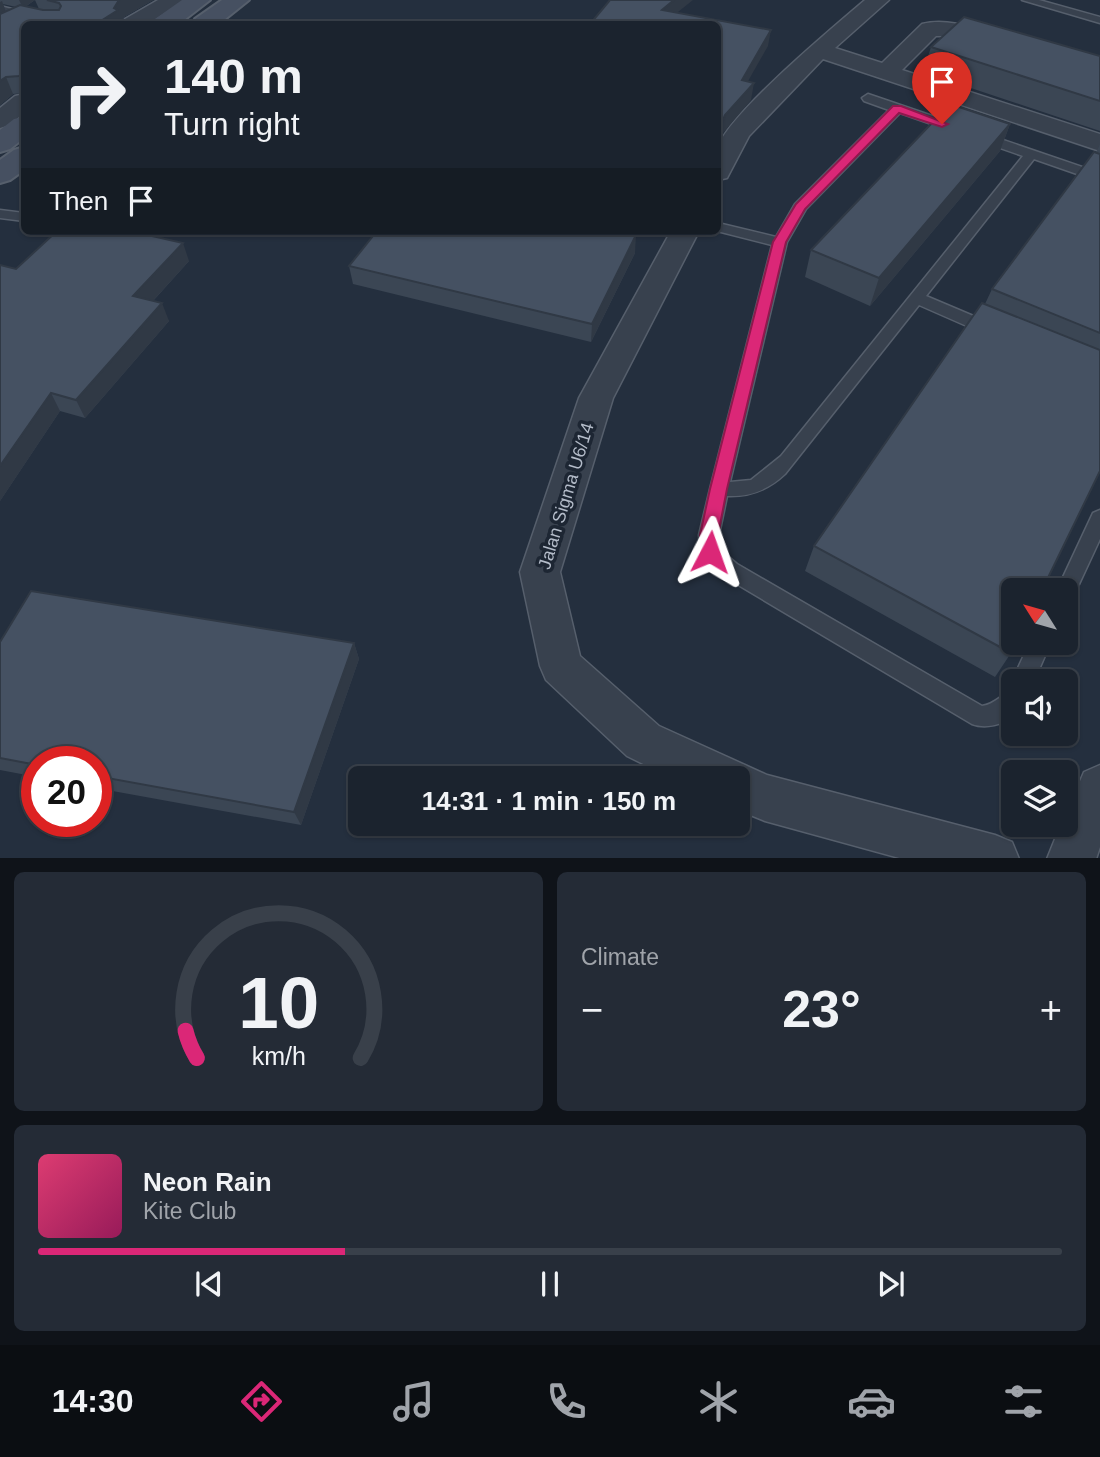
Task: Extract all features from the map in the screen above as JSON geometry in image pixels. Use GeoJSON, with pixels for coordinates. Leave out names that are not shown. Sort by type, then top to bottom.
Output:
{"type":"FeatureCollection","features":[{"type":"Feature","properties":{"kind":"main road"},"geometry":{"type":"LineString","coordinates":[[168,21],[198,0]]}},
{"type":"Feature","properties":{"kind":"main road"},"geometry":{"type":"LineString","coordinates":[[208,21],[237,0]]}},
{"type":"Feature","properties":{"kind":"main road"},"geometry":{"type":"LineString","coordinates":[[0,143],[21,127]]}},
{"type":"Feature","properties":{"kind":"main road"},"geometry":{"type":"LineString","coordinates":[[0,174],[21,158]]}},
{"type":"Feature","properties":{"kind":"street"},"geometry":{"type":"LineString","coordinates":[[138,21],[173,0]]}},
{"type":"Feature","properties":{"kind":"street"},"geometry":{"type":"LineString","coordinates":[[721,166],[738,134],[820,50],[878,0]]}},
{"type":"Feature","properties":{"kind":"street"},"geometry":{"type":"LineString","coordinates":[[886,73],[930,29],[949,29],[1012,48]]}},
{"type":"Feature","properties":{"kind":"street"},"geometry":{"type":"LineString","coordinates":[[820,50],[1100,143]]}},
{"type":"Feature","properties":{"kind":"street"},"geometry":{"type":"LineString","coordinates":[[0,120],[21,103]]}},
{"type":"Feature","properties":{"kind":"street","name":"Jalan Sigma U6/14"},"geometry":{"type":"LineString","coordinates":[[683,235],[596,398],[540,572],[561,666],[643,741],[696,766]]}},
{"type":"Feature","properties":{"kind":"street"},"geometry":{"type":"LineString","coordinates":[[1071,858],[1100,789]]}},
{"type":"Feature","properties":{"kind":"street"},"geometry":{"type":"LineString","coordinates":[[750,792],[765,799],[991,858]]}},
{"type":"Feature","properties":{"kind":"lane"},"geometry":{"type":"LineString","coordinates":[[1027,0],[1100,20]]}},
{"type":"Feature","properties":{"kind":"lane"},"geometry":{"type":"LineString","coordinates":[[9,25],[38,8]]}},
{"type":"Feature","properties":{"kind":"lane"},"geometry":{"type":"LineString","coordinates":[[0,9],[49,21]]}},
{"type":"Feature","properties":{"kind":"lane"},"geometry":{"type":"LineString","coordinates":[[868,98],[1100,177]]}},
{"type":"Feature","properties":{"kind":"lane"},"geometry":{"type":"LineString","coordinates":[[897,108],[800,207],[779,242],[719,489],[709,535],[710,552],[730,570],[980,717],[1001,713]]}},
{"type":"Feature","properties":{"kind":"lane"},"geometry":{"type":"LineString","coordinates":[[719,489],[745,491],[765,483],[787,461],[1031,154]]}},
{"type":"Feature","properties":{"kind":"lane"},"geometry":{"type":"LineString","coordinates":[[0,214],[21,217]]}},
{"type":"Feature","properties":{"kind":"lane"},"geometry":{"type":"LineString","coordinates":[[721,229],[779,242]]}},
{"type":"Feature","properties":{"kind":"lane"},"geometry":{"type":"LineString","coordinates":[[916,298],[1002,335]]}},
{"type":"Feature","properties":{"kind":"lane"},"geometry":{"type":"LineString","coordinates":[[1072,578],[1100,518]]}},
{"type":"Feature","properties":{"kind":"building"},"geometry":{"type":"Polygon","coordinates":[[[47,0],[119,0],[114,8],[118,10],[101,21],[21,21],[21,74],[0,81],[0,14],[20,5],[59,10],[59,3],[47,0]]]}},
{"type":"Feature","properties":{"kind":"building"},"geometry":{"type":"Polygon","coordinates":[[[610,0],[674,0],[662,10],[771,30],[742,80],[754,83],[725,115],[721,125],[721,21],[592,21],[610,0]]]}},
{"type":"Feature","properties":{"kind":"building"},"geometry":{"type":"Polygon","coordinates":[[[964,17],[1100,56],[1100,101],[931,47],[964,17]]]}},
{"type":"Feature","properties":{"kind":"building"},"geometry":{"type":"Polygon","coordinates":[[[950,104],[1010,124],[879,278],[811,250],[950,104]]]}},
{"type":"Feature","properties":{"kind":"building"},"geometry":{"type":"Polygon","coordinates":[[[1094,152],[1100,154],[1100,333],[992,289],[1094,152]]]}},
{"type":"Feature","properties":{"kind":"building"},"geometry":{"type":"Polygon","coordinates":[[[53,235],[148,235],[183,243],[133,296],[162,303],[76,400],[51,393],[0,466],[0,265],[16,269],[53,235]]]}},
{"type":"Feature","properties":{"kind":"building"},"geometry":{"type":"Polygon","coordinates":[[[374,235],[636,235],[592,324],[349,266],[374,235]]]}},
{"type":"Feature","properties":{"kind":"building"},"geometry":{"type":"Polygon","coordinates":[[[982,303],[1100,350],[1100,471],[1048,578],[1001,578],[1001,648],[814,546],[982,303]]]}},
{"type":"Feature","properties":{"kind":"building"},"geometry":{"type":"Polygon","coordinates":[[[31,591],[354,643],[294,812],[112,779],[112,746],[21,746],[21,762],[0,758],[0,642],[31,591]]]}},
{"type":"Feature","properties":{"kind":"route"},"geometry":{"type":"LineString","coordinates":[[710,552],[709,535],[719,489],[779,242],[800,207],[897,108],[942,124]]}}]}
